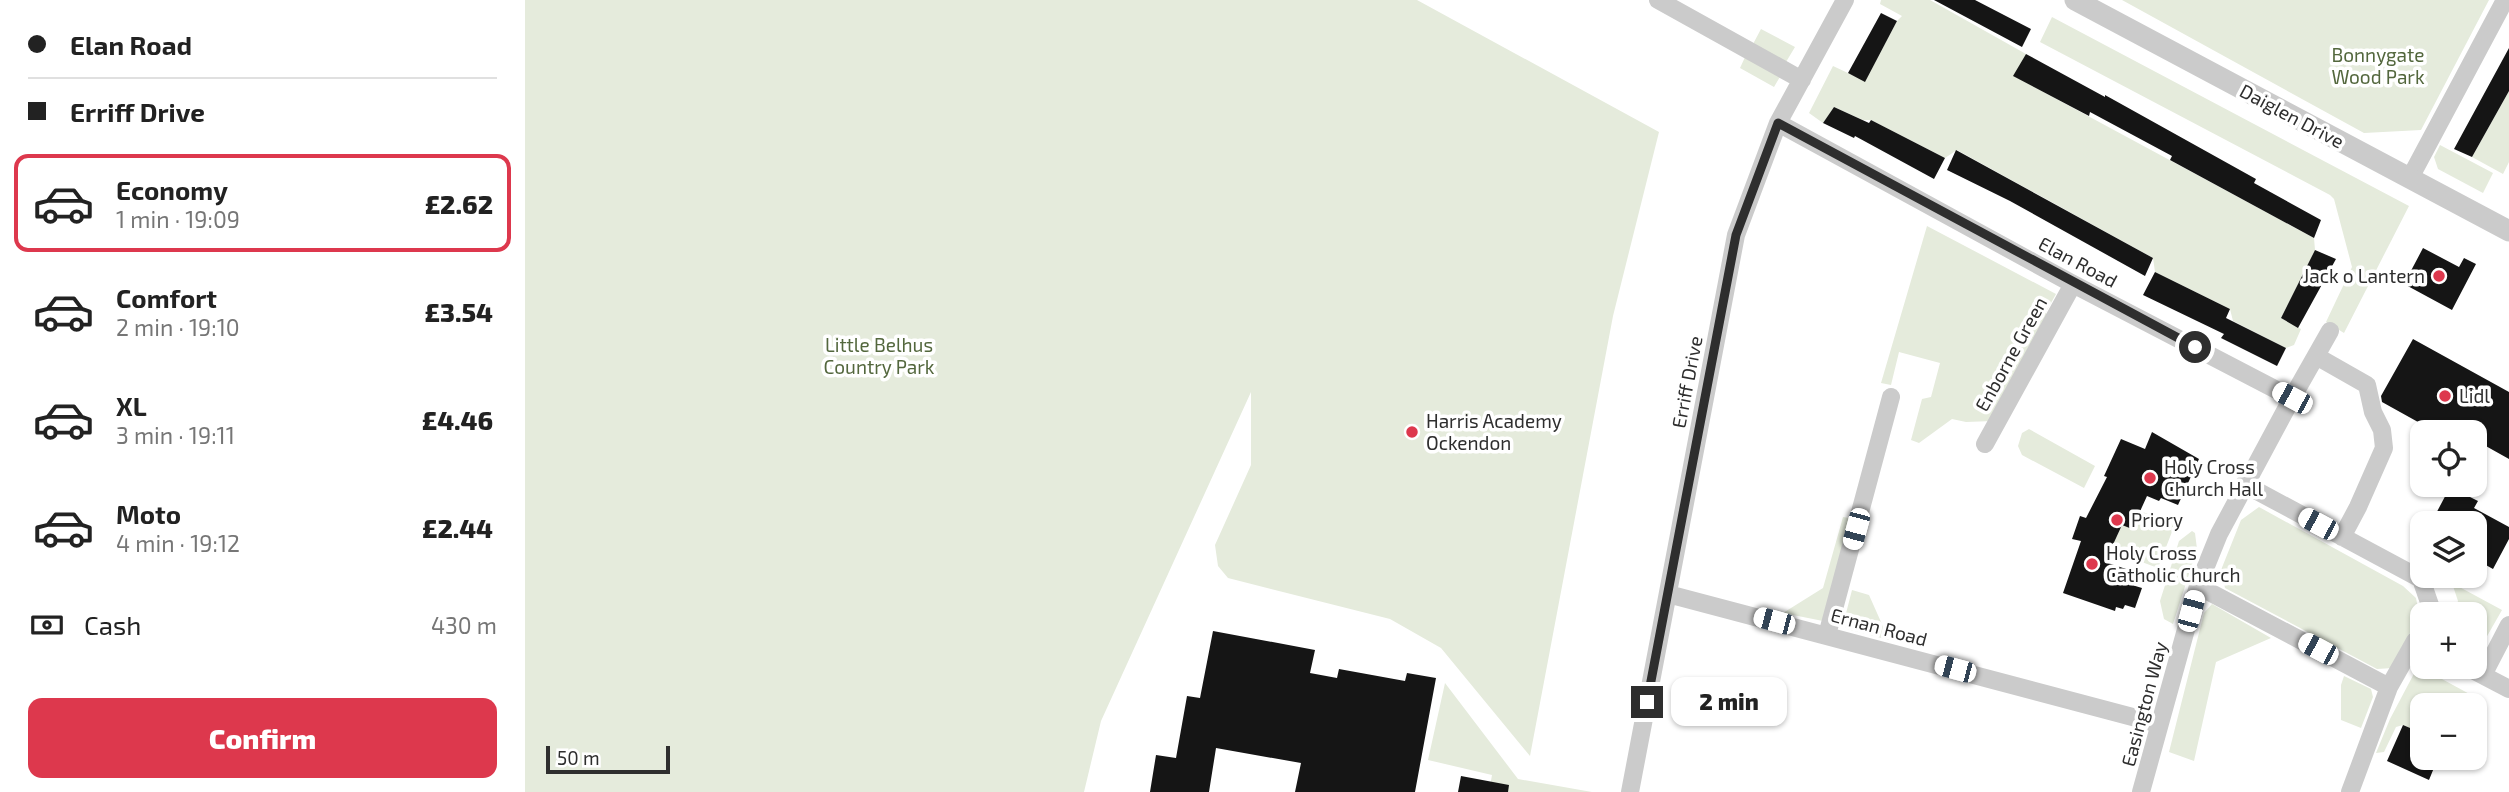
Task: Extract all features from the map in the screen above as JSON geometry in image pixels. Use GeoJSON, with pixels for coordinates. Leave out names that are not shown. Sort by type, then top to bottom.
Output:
{"type":"FeatureCollection","features":[{"type":"Feature","properties":{"kind":"street"},"geometry":{"type":"LineString","coordinates":[[1658,0],[1802,79]]}},
{"type":"Feature","properties":{"kind":"street","name":"Erriff Drive"},"geometry":{"type":"LineString","coordinates":[[1630,792],[1736,235],[1778,123],[1845,0]]}},
{"type":"Feature","properties":{"kind":"street","name":"Daiglen Drive"},"geometry":{"type":"LineString","coordinates":[[2075,0],[2509,231]]}},
{"type":"Feature","properties":{"kind":"street"},"geometry":{"type":"LineString","coordinates":[[2410,178],[2505,4]]}},
{"type":"Feature","properties":{"kind":"street","name":"Elan Road"},"geometry":{"type":"LineString","coordinates":[[1778,123],[2073,284],[2292,398]]}},
{"type":"Feature","properties":{"kind":"street","name":"Enborne Green"},"geometry":{"type":"LineString","coordinates":[[1986,444],[2073,284]]}},
{"type":"Feature","properties":{"kind":"street"},"geometry":{"type":"LineString","coordinates":[[2292,398],[2330,331]]}},
{"type":"Feature","properties":{"kind":"street"},"geometry":{"type":"LineString","coordinates":[[2316,356],[2367,385],[2373,412],[2382,430],[2383,448],[2342,537]]}},
{"type":"Feature","properties":{"kind":"street"},"geometry":{"type":"LineString","coordinates":[[1827,635],[1891,397]]}},
{"type":"Feature","properties":{"kind":"street","name":"Easington Way"},"geometry":{"type":"LineString","coordinates":[[2141,792],[2198,586],[2219,534],[2244,484],[2292,398]]}},
{"type":"Feature","properties":{"kind":"street"},"geometry":{"type":"LineString","coordinates":[[2244,484],[2421,579],[2430,602]]}},
{"type":"Feature","properties":{"kind":"street"},"geometry":{"type":"LineString","coordinates":[[2198,586],[2389,687]]}},
{"type":"Feature","properties":{"kind":"street","name":"Ernan Road"},"geometry":{"type":"LineString","coordinates":[[1668,594],[2159,724]]}},
{"type":"Feature","properties":{"kind":"street"},"geometry":{"type":"LineString","coordinates":[[2487,655],[2509,625]]}},
{"type":"Feature","properties":{"kind":"street"},"geometry":{"type":"LineString","coordinates":[[2350,792],[2389,687],[2410,652]]}},
{"type":"Feature","properties":{"kind":"street"},"geometry":{"type":"LineString","coordinates":[[2487,677],[2509,689]]}},
{"type":"Feature","properties":{"kind":"green space","name":"Little Belhus Country Park"},"geometry":{"type":"Polygon","coordinates":[[[525,0],[1417,0],[1659,132],[1613,316],[1530,756],[1441,648],[1390,619],[1228,578],[1218,566],[1215,545],[1251,465],[1251,392],[1101,721],[1084,792],[525,792],[525,0]]]}},
{"type":"Feature","properties":{"kind":"green space"},"geometry":{"type":"Polygon","coordinates":[[[1881,0],[1930,0],[2026,54],[2014,76],[2314,238],[2315,250],[2281,318],[2301,329],[2294,345],[2286,348],[2233,321],[2230,309],[2155,272],[2153,258],[1957,150],[1945,158],[1871,120],[1863,120],[1834,107],[1823,123],[1809,113],[1833,66],[1865,81],[1902,16],[1880,4],[1881,0]]]}},
{"type":"Feature","properties":{"kind":"green space","name":"Bonnygate Wood Park"},"geometry":{"type":"Polygon","coordinates":[[[2122,0],[2489,0],[2421,130],[2364,133],[2122,0]]]}},
{"type":"Feature","properties":{"kind":"green space"},"geometry":{"type":"Polygon","coordinates":[[[2052,17],[2409,206],[2344,333],[2326,322],[2352,267],[2334,199],[2040,42],[2052,17]]]}},
{"type":"Feature","properties":{"kind":"green space"},"geometry":{"type":"Polygon","coordinates":[[[1761,29],[1795,47],[1786,62],[1753,44],[1761,29]]]}},
{"type":"Feature","properties":{"kind":"green space"},"geometry":{"type":"Polygon","coordinates":[[[1746,55],[1781,75],[1774,87],[1740,68],[1746,55]]]}},
{"type":"Feature","properties":{"kind":"green space"},"geometry":{"type":"Polygon","coordinates":[[[2509,91],[2509,162],[2503,174],[2472,157],[2509,91]]]}},
{"type":"Feature","properties":{"kind":"green space"},"geometry":{"type":"Polygon","coordinates":[[[2440,145],[2493,173],[2483,193],[2438,169],[2434,157],[2440,145]]]}},
{"type":"Feature","properties":{"kind":"green space"},"geometry":{"type":"Polygon","coordinates":[[[1927,226],[2056,294],[2046,312],[2048,320],[1993,421],[1966,422],[1952,419],[1919,443],[1911,440],[1922,399],[1931,397],[1940,363],[1899,352],[1891,385],[1881,383],[1927,226]]]}},
{"type":"Feature","properties":{"kind":"green space"},"geometry":{"type":"Polygon","coordinates":[[[2029,429],[2095,466],[2084,488],[2022,455],[2018,446],[2022,433],[2029,429]]]}},
{"type":"Feature","properties":{"kind":"green space"},"geometry":{"type":"Polygon","coordinates":[[[2259,507],[2403,586],[2416,598],[2417,602],[2410,602],[2410,633],[2393,668],[2377,669],[2225,588],[2221,570],[2241,520],[2259,507]]]}},
{"type":"Feature","properties":{"kind":"green space"},"geometry":{"type":"Polygon","coordinates":[[[2140,511],[2175,524],[2158,568],[2101,547],[2114,542],[2122,525],[2132,529],[2140,511]]]}},
{"type":"Feature","properties":{"kind":"green space"},"geometry":{"type":"Polygon","coordinates":[[[1843,517],[1855,519],[1828,622],[1783,613],[1823,588],[1843,517]]]}},
{"type":"Feature","properties":{"kind":"green space"},"geometry":{"type":"Polygon","coordinates":[[[2192,531],[2195,533],[2197,549],[2173,624],[2164,619],[2160,601],[2179,541],[2192,531]]]}},
{"type":"Feature","properties":{"kind":"green space"},"geometry":{"type":"Polygon","coordinates":[[[2454,588],[2461,588],[2502,610],[2487,636],[2487,602],[2458,601],[2454,588]]]}},
{"type":"Feature","properties":{"kind":"green space"},"geometry":{"type":"Polygon","coordinates":[[[1852,590],[1869,595],[1889,640],[1847,629],[1843,625],[1852,590]]]}},
{"type":"Feature","properties":{"kind":"green space"},"geometry":{"type":"Polygon","coordinates":[[[2212,604],[2271,638],[2216,662],[2194,761],[2169,752],[2204,613],[2212,604]]]}},
{"type":"Feature","properties":{"kind":"green space"},"geometry":{"type":"Polygon","coordinates":[[[2344,676],[2371,689],[2373,697],[2361,728],[2341,720],[2341,685],[2344,676]]]}},
{"type":"Feature","properties":{"kind":"green space"},"geometry":{"type":"Polygon","coordinates":[[[2411,679],[2442,679],[2468,693],[2410,693],[2410,728],[2403,725],[2396,727],[2384,752],[2376,753],[2411,679]]]}},
{"type":"Feature","properties":{"kind":"green space"},"geometry":{"type":"Polygon","coordinates":[[[1445,683],[1518,779],[1592,792],[1489,792],[1492,775],[1428,760],[1445,683]]]}},
{"type":"Feature","properties":{"kind":"building"},"geometry":{"type":"Polygon","coordinates":[[[1934,0],[1975,0],[2031,29],[2022,47],[1934,0]]]}},
{"type":"Feature","properties":{"kind":"building"},"geometry":{"type":"Polygon","coordinates":[[[1881,13],[1897,21],[1865,82],[1848,73],[1881,13]]]}},
{"type":"Feature","properties":{"kind":"building"},"geometry":{"type":"Polygon","coordinates":[[[2509,48],[2509,91],[2472,157],[2454,149],[2509,48]]]}},
{"type":"Feature","properties":{"kind":"building"},"geometry":{"type":"Polygon","coordinates":[[[2026,54],[2256,179],[2254,183],[2321,220],[2314,238],[2170,160],[2172,156],[2090,112],[2089,116],[2013,76],[2026,54]]]}},
{"type":"Feature","properties":{"kind":"building"},"geometry":{"type":"Polygon","coordinates":[[[1834,107],[1869,123],[1871,120],[1945,158],[1934,179],[1855,136],[1854,138],[1823,123],[1834,107]]]}},
{"type":"Feature","properties":{"kind":"building"},"geometry":{"type":"Polygon","coordinates":[[[1956,150],[2153,258],[2145,276],[2010,201],[1947,170],[1956,150]]]}},
{"type":"Feature","properties":{"kind":"building","name":"Jack o Lantern"},"geometry":{"type":"Polygon","coordinates":[[[2423,248],[2459,267],[2464,258],[2476,264],[2452,310],[2404,284],[2423,248]]]}},
{"type":"Feature","properties":{"kind":"building"},"geometry":{"type":"Polygon","coordinates":[[[2315,250],[2336,259],[2298,328],[2281,318],[2315,250]]]}},
{"type":"Feature","properties":{"kind":"building"},"geometry":{"type":"Polygon","coordinates":[[[2155,272],[2230,309],[2226,318],[2286,348],[2277,366],[2221,338],[2224,334],[2143,295],[2155,272]]]}},
{"type":"Feature","properties":{"kind":"building","name":"Lidl"},"geometry":{"type":"Polygon","coordinates":[[[2413,339],[2509,392],[2509,459],[2487,447],[2487,420],[2414,420],[2382,402],[2381,396],[2413,339]]]}},
{"type":"Feature","properties":{"kind":"building"},"geometry":{"type":"Polygon","coordinates":[[[2152,432],[2199,459],[2178,505],[2147,496],[2132,529],[2122,525],[2105,562],[2129,570],[2127,576],[2134,578],[2132,585],[2142,588],[2135,608],[2125,605],[2123,609],[2116,607],[2115,611],[2063,593],[2081,541],[2072,539],[2080,516],[2086,518],[2107,477],[2104,476],[2121,439],[2145,449],[2152,432]]]}},
{"type":"Feature","properties":{"kind":"building"},"geometry":{"type":"Polygon","coordinates":[[[2445,497],[2470,497],[2478,501],[2474,508],[2480,511],[2437,511],[2445,497]]]}},
{"type":"Feature","properties":{"kind":"building"},"geometry":{"type":"Polygon","coordinates":[[[2487,515],[2509,527],[2509,539],[2493,569],[2487,566],[2487,515]]]}},
{"type":"Feature","properties":{"kind":"building"},"geometry":{"type":"Polygon","coordinates":[[[1213,631],[1315,650],[1310,673],[1337,678],[1339,669],[1405,681],[1407,673],[1436,678],[1415,792],[1295,792],[1301,763],[1216,748],[1209,792],[1150,792],[1156,755],[1176,758],[1187,696],[1200,698],[1213,631]]]}},
{"type":"Feature","properties":{"kind":"building"},"geometry":{"type":"Polygon","coordinates":[[[2403,725],[2410,728],[2410,770],[2433,770],[2429,780],[2387,761],[2403,725]]]}},
{"type":"Feature","properties":{"kind":"building"},"geometry":{"type":"Polygon","coordinates":[[[1461,776],[1509,785],[1508,792],[1458,792],[1461,776]]]}},
{"type":"Feature","properties":{"kind":"place","name":"Jack o Lantern"},"geometry":{"type":"Point","coordinates":[2439,276]}},
{"type":"Feature","properties":{"kind":"place","name":"Lidl"},"geometry":{"type":"Point","coordinates":[2445,396]}},
{"type":"Feature","properties":{"kind":"place","name":"Harris Academy Ockendon"},"geometry":{"type":"Point","coordinates":[1412,432]}},
{"type":"Feature","properties":{"kind":"place","name":"Holy Cross Church Hall"},"geometry":{"type":"Point","coordinates":[2150,478]}},
{"type":"Feature","properties":{"kind":"place","name":"Priory"},"geometry":{"type":"Point","coordinates":[2117,520]}},
{"type":"Feature","properties":{"kind":"place","name":"Holy Cross Catholic Church"},"geometry":{"type":"Point","coordinates":[2092,564]}},
{"type":"Feature","properties":{"kind":"route"},"geometry":{"type":"LineString","coordinates":[[1647,702],[1736,235],[1778,123],[2195,347]]}}]}
